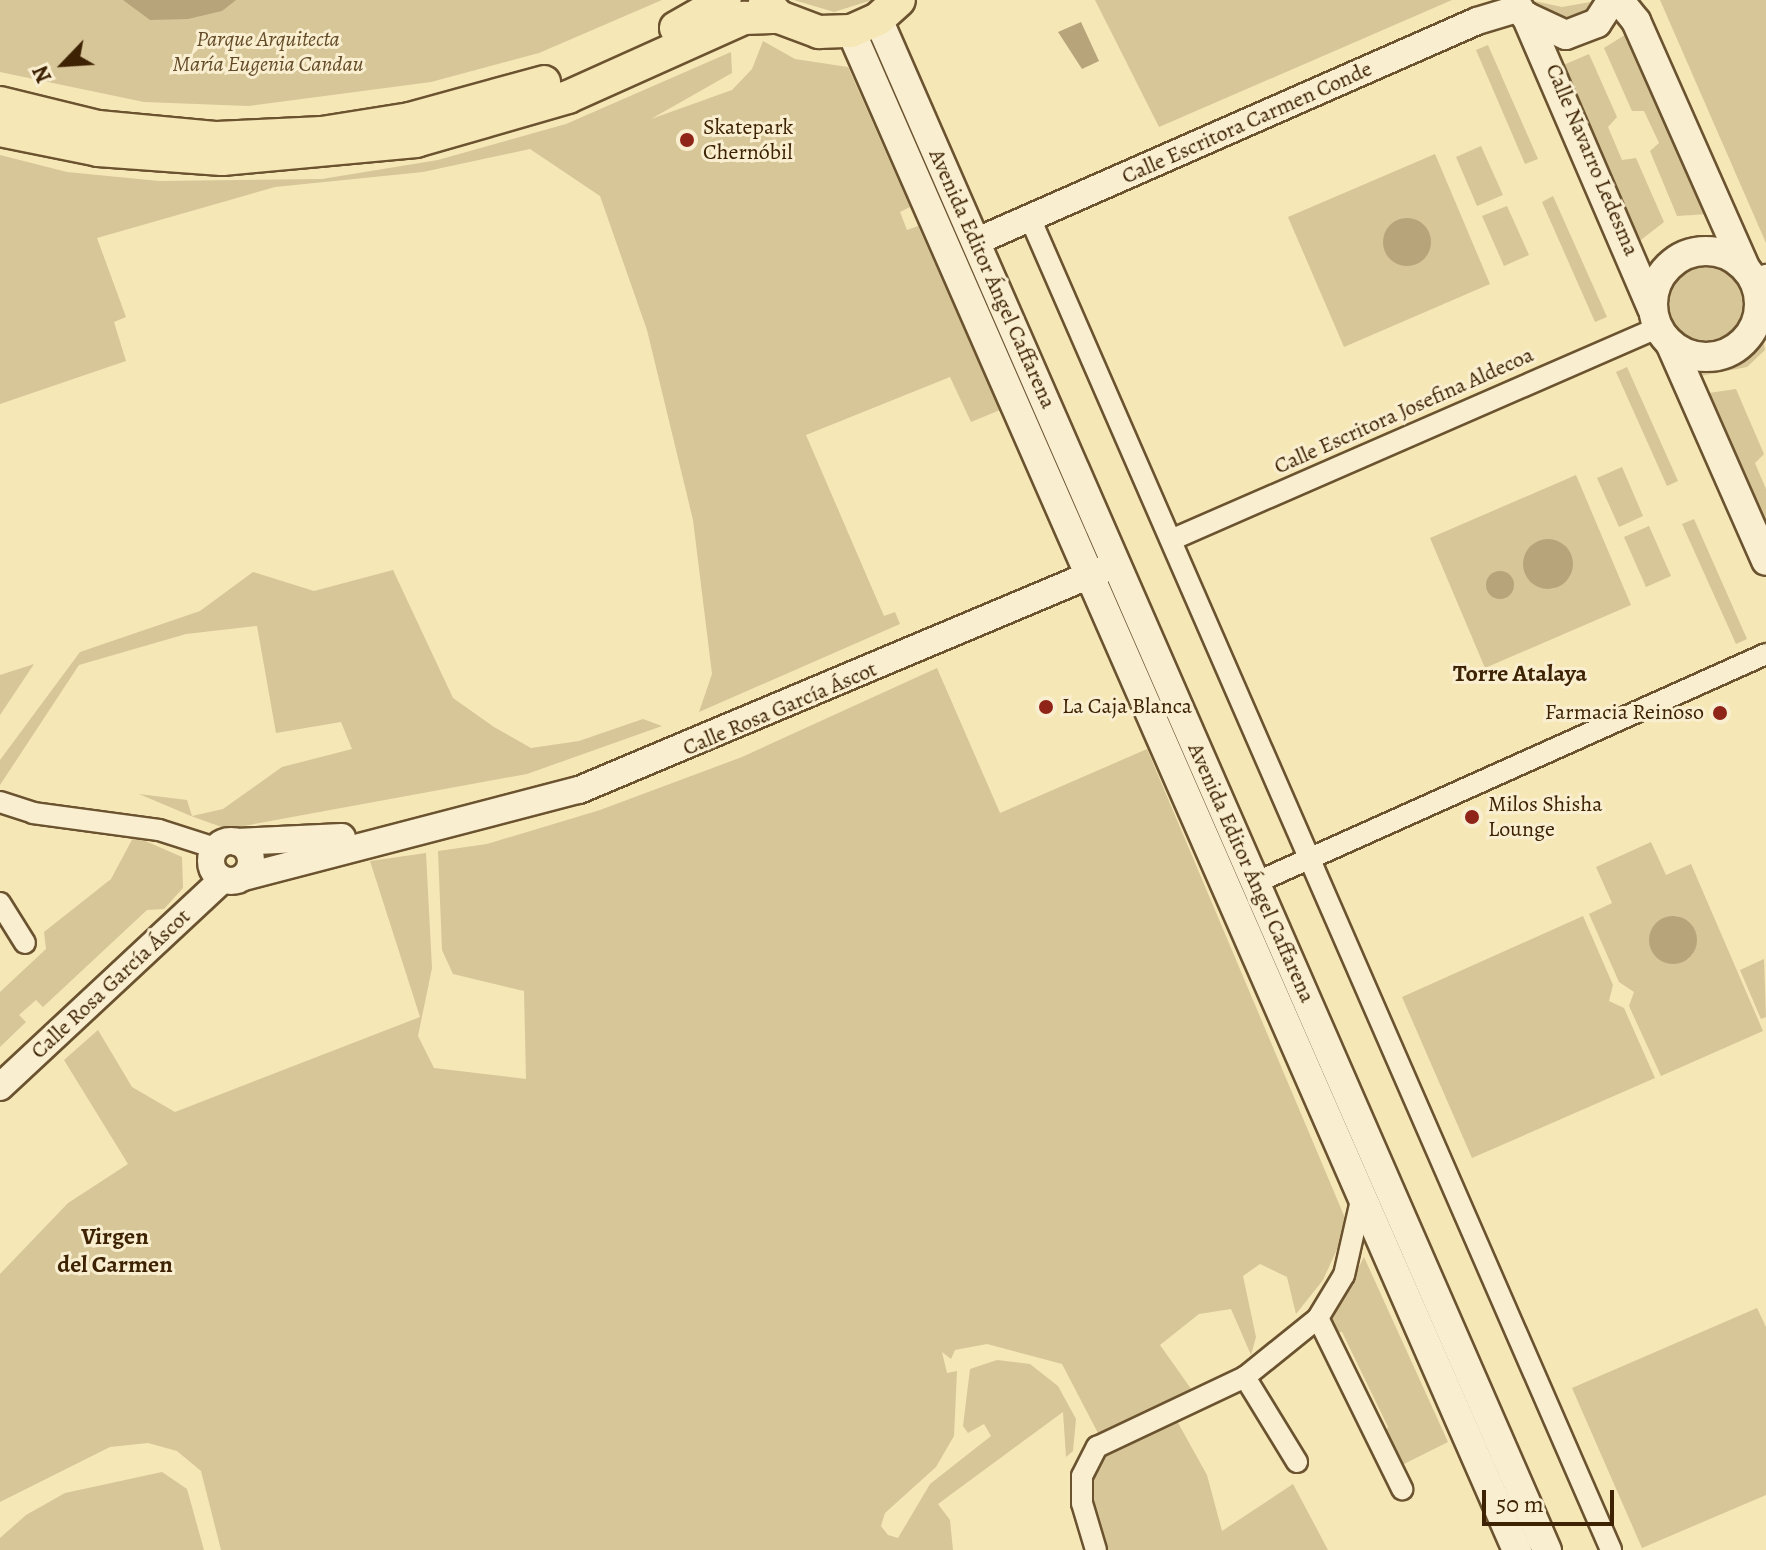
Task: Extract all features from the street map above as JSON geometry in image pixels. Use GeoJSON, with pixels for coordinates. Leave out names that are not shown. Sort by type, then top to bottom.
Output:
{"type":"FeatureCollection","features":[{"type":"Feature","properties":{"kind":"main road"},"geometry":{"type":"LineString","coordinates":[[0,103],[98,127],[217,138],[322,133],[410,119],[525,89],[621,53],[725,0]]}},
{"type":"Feature","properties":{"kind":"main road"},"geometry":{"type":"LineString","coordinates":[[1521,8],[1566,35],[1597,23],[1612,0]]}},
{"type":"Feature","properties":{"kind":"main road"},"geometry":{"type":"LineString","coordinates":[[1619,0],[1636,21],[1758,290],[1755,326],[1725,355],[1700,358],[1660,326],[1659,278],[1685,254],[1726,254],[1758,290]]}},
{"type":"Feature","properties":{"kind":"main road"},"geometry":{"type":"LineString","coordinates":[[0,130],[98,150],[222,159],[401,143],[504,119],[628,73],[771,8],[819,32],[876,17]]}},
{"type":"Feature","properties":{"kind":"main road","name":"Calle Navarro Ledesma"},"geometry":{"type":"LineString","coordinates":[[1521,8],[1766,561]]}},
{"type":"Feature","properties":{"kind":"main road","name":"Avenida Editor Ángel Caffarena"},"geometry":{"type":"LineString","coordinates":[[876,17],[1547,1550]]}},
{"type":"Feature","properties":{"kind":"main road","name":"Avenida Editor Ángel Caffarena"},"geometry":{"type":"LineString","coordinates":[[876,17],[1089,576],[1517,1550]]}},
{"type":"Feature","properties":{"kind":"street","name":"Calle Escritora Carmen Conde"},"geometry":{"type":"LineString","coordinates":[[975,242],[1477,21],[1521,8]]}},
{"type":"Feature","properties":{"kind":"street"},"geometry":{"type":"LineString","coordinates":[[1030,218],[1611,1550]]}},
{"type":"Feature","properties":{"kind":"street","name":"Calle Escritora Josefina Aldecoa"},"geometry":{"type":"LineString","coordinates":[[1171,540],[1660,326]]}},
{"type":"Feature","properties":{"kind":"street","name":"Calle Rosa García Áscot"},"geometry":{"type":"LineString","coordinates":[[226,845],[277,853],[433,827],[650,764],[1117,563]]}},
{"type":"Feature","properties":{"kind":"street"},"geometry":{"type":"LineString","coordinates":[[1255,883],[1766,654]]}},
{"type":"Feature","properties":{"kind":"street"},"geometry":{"type":"LineString","coordinates":[[0,802],[33,813],[159,830],[226,845],[251,858],[233,878],[211,867],[226,845]]}},
{"type":"Feature","properties":{"kind":"street","name":"Calle Rosa García Áscot"},"geometry":{"type":"LineString","coordinates":[[0,1087],[233,878],[277,853]]}},
{"type":"Feature","properties":{"kind":"street"},"geometry":{"type":"LineString","coordinates":[[0,903],[25,943]]}},
{"type":"Feature","properties":{"kind":"street"},"geometry":{"type":"LineString","coordinates":[[1096,1550],[1082,1503],[1082,1476],[1097,1447],[1245,1377],[1318,1318],[1344,1275],[1362,1196]]}},
{"type":"Feature","properties":{"kind":"street"},"geometry":{"type":"LineString","coordinates":[[1318,1318],[1402,1489]]}},
{"type":"Feature","properties":{"kind":"street"},"geometry":{"type":"LineString","coordinates":[[1245,1377],[1297,1462]]}},
{"type":"Feature","properties":{"kind":"green space","name":"Parque Arquitecta María Eugenia Candau"},"geometry":{"type":"Polygon","coordinates":[[[0,0],[662,0],[539,53],[431,82],[249,106],[144,102],[0,72],[0,0]]]}},
{"type":"Feature","properties":{"kind":"green space"},"geometry":{"type":"Polygon","coordinates":[[[794,0],[872,0],[834,12],[794,0]]]}},
{"type":"Feature","properties":{"kind":"green space"},"geometry":{"type":"Polygon","coordinates":[[[1095,0],[1452,0],[1159,127],[1095,0]]]}},
{"type":"Feature","properties":{"kind":"green space"},"geometry":{"type":"Polygon","coordinates":[[[1530,0],[1562,7],[1602,0],[1572,24],[1535,9],[1530,0]]]}},
{"type":"Feature","properties":{"kind":"green space"},"geometry":{"type":"Polygon","coordinates":[[[1660,0],[1766,0],[1766,243],[1660,0]]]}},
{"type":"Feature","properties":{"kind":"green space"},"geometry":{"type":"Polygon","coordinates":[[[1631,31],[1709,214],[1677,216],[1650,151],[1659,143],[1644,111],[1632,111],[1604,48],[1631,31]]]}},
{"type":"Feature","properties":{"kind":"green space"},"geometry":{"type":"Polygon","coordinates":[[[763,41],[795,59],[848,67],[910,207],[900,212],[907,230],[918,226],[1000,410],[971,422],[950,377],[806,435],[884,616],[895,612],[900,624],[699,712],[712,674],[693,520],[647,330],[600,196],[530,149],[423,172],[275,187],[97,238],[126,317],[114,322],[126,361],[0,404],[0,155],[67,172],[159,181],[322,179],[438,160],[566,124],[731,52],[732,73],[651,119],[732,90],[752,69],[763,41]]]}},
{"type":"Feature","properties":{"kind":"green space"},"geometry":{"type":"Polygon","coordinates":[[[1488,45],[1538,159],[1525,164],[1476,50],[1488,45]]]}},
{"type":"Feature","properties":{"kind":"green space"},"geometry":{"type":"Polygon","coordinates":[[[1589,54],[1617,117],[1608,127],[1622,160],[1636,158],[1664,222],[1637,243],[1561,66],[1589,54]]]}},
{"type":"Feature","properties":{"kind":"green space"},"geometry":{"type":"Polygon","coordinates":[[[1481,146],[1503,195],[1477,206],[1456,157],[1481,146]]]}},
{"type":"Feature","properties":{"kind":"green space"},"geometry":{"type":"Polygon","coordinates":[[[1435,154],[1490,284],[1344,347],[1288,217],[1435,154]]]}},
{"type":"Feature","properties":{"kind":"green space"},"geometry":{"type":"Polygon","coordinates":[[[1553,196],[1607,317],[1595,322],[1542,202],[1553,196]]]}},
{"type":"Feature","properties":{"kind":"green space"},"geometry":{"type":"Polygon","coordinates":[[[1507,206],[1529,255],[1504,266],[1482,216],[1507,206]]]}},
{"type":"Feature","properties":{"kind":"green space"},"geometry":{"type":"Polygon","coordinates":[[[1706,264],[1721,267],[1734,276],[1743,289],[1746,304],[1743,319],[1734,332],[1721,341],[1706,344],[1691,341],[1678,332],[1669,319],[1666,304],[1669,289],[1678,276],[1691,267],[1706,264]]]}},
{"type":"Feature","properties":{"kind":"green space"},"geometry":{"type":"Polygon","coordinates":[[[1762,334],[1765,350],[1747,367],[1695,377],[1701,366],[1742,360],[1762,334]]]}},
{"type":"Feature","properties":{"kind":"green space"},"geometry":{"type":"Polygon","coordinates":[[[1627,367],[1678,481],[1667,486],[1616,372],[1627,367]]]}},
{"type":"Feature","properties":{"kind":"green space"},"geometry":{"type":"Polygon","coordinates":[[[1736,389],[1764,454],[1755,463],[1766,489],[1766,539],[1702,394],[1736,389]]]}},
{"type":"Feature","properties":{"kind":"green space"},"geometry":{"type":"Polygon","coordinates":[[[1622,467],[1643,516],[1619,527],[1597,478],[1622,467]]]}},
{"type":"Feature","properties":{"kind":"green space"},"geometry":{"type":"Polygon","coordinates":[[[1576,475],[1631,605],[1485,668],[1430,538],[1576,475]],[[1544,540],[1528,550],[1524,569],[1534,585],[1553,589],[1569,578],[1572,560],[1561,543],[1544,540]]]}},
{"type":"Feature","properties":{"kind":"green space"},"geometry":{"type":"Polygon","coordinates":[[[1694,519],[1747,639],[1736,644],[1682,524],[1694,519]]]}},
{"type":"Feature","properties":{"kind":"green space"},"geometry":{"type":"Polygon","coordinates":[[[1649,526],[1671,576],[1646,587],[1624,537],[1649,526]]]}},
{"type":"Feature","properties":{"kind":"green space"},"geometry":{"type":"Polygon","coordinates":[[[393,570],[453,698],[494,727],[531,748],[579,741],[643,719],[662,726],[527,774],[227,829],[191,816],[139,794],[187,800],[192,816],[223,809],[282,767],[352,749],[341,722],[276,733],[257,626],[186,634],[79,665],[0,785],[0,760],[80,652],[200,611],[253,572],[314,591],[393,570]]]}},
{"type":"Feature","properties":{"kind":"green space"},"geometry":{"type":"Polygon","coordinates":[[[34,664],[0,715],[0,675],[34,664]]]}},
{"type":"Feature","properties":{"kind":"green space"},"geometry":{"type":"Polygon","coordinates":[[[937,668],[1000,813],[1147,749],[1348,1225],[1323,1280],[1296,1314],[1287,1277],[1260,1264],[1243,1276],[1256,1337],[1251,1355],[1231,1309],[1199,1314],[1160,1345],[1194,1393],[1100,1437],[1062,1364],[987,1344],[955,1350],[951,1359],[942,1352],[947,1373],[957,1371],[954,1436],[936,1467],[885,1513],[881,1526],[888,1535],[898,1538],[930,1484],[991,1436],[984,1424],[968,1433],[963,1426],[970,1369],[997,1360],[1030,1364],[1058,1386],[1076,1419],[1073,1451],[1066,1457],[1063,1412],[938,1504],[950,1520],[953,1550],[221,1550],[201,1471],[177,1451],[148,1443],[110,1447],[0,1502],[0,1274],[68,1203],[128,1164],[64,1060],[98,1030],[132,1087],[175,1112],[420,1017],[370,861],[426,853],[432,968],[418,1036],[434,1068],[526,1079],[524,991],[453,974],[442,950],[438,851],[487,844],[600,810],[742,757],[937,668]]]}},
{"type":"Feature","properties":{"kind":"green space"},"geometry":{"type":"Polygon","coordinates":[[[134,836],[182,857],[183,888],[164,909],[147,910],[43,1007],[36,1000],[19,1015],[26,1022],[0,1047],[0,992],[46,949],[44,932],[111,879],[134,836]]]}},
{"type":"Feature","properties":{"kind":"green space"},"geometry":{"type":"Polygon","coordinates":[[[1651,842],[1666,875],[1691,864],[1763,1031],[1661,1076],[1629,1006],[1634,992],[1619,982],[1589,914],[1612,903],[1596,867],[1651,842]],[[1677,916],[1652,929],[1656,957],[1688,959],[1693,953],[1696,933],[1677,916]]]}},
{"type":"Feature","properties":{"kind":"green space"},"geometry":{"type":"Polygon","coordinates":[[[1583,916],[1613,985],[1609,1001],[1624,1008],[1655,1078],[1472,1158],[1402,997],[1583,916]]]}},
{"type":"Feature","properties":{"kind":"green space"},"geometry":{"type":"Polygon","coordinates":[[[1764,959],[1766,1017],[1761,1019],[1740,970],[1764,959]]]}},
{"type":"Feature","properties":{"kind":"green space"},"geometry":{"type":"Polygon","coordinates":[[[1364,1257],[1448,1442],[1398,1467],[1383,1439],[1388,1427],[1342,1332],[1333,1333],[1330,1323],[1364,1257]]]}},
{"type":"Feature","properties":{"kind":"green space"},"geometry":{"type":"Polygon","coordinates":[[[1757,1308],[1766,1327],[1766,1495],[1642,1548],[1572,1388],[1757,1308]]]}},
{"type":"Feature","properties":{"kind":"green space"},"geometry":{"type":"Polygon","coordinates":[[[1177,1421],[1207,1475],[1222,1531],[1293,1484],[1328,1550],[1106,1550],[1089,1516],[1085,1487],[1095,1461],[1111,1446],[1177,1421]]]}},
{"type":"Feature","properties":{"kind":"green space"},"geometry":{"type":"Polygon","coordinates":[[[162,1472],[187,1489],[204,1550],[0,1550],[0,1538],[26,1515],[65,1493],[162,1472]]]}},
{"type":"Feature","properties":{"kind":"shaded area"},"geometry":{"type":"Polygon","coordinates":[[[123,0],[236,0],[222,11],[188,19],[150,20],[123,0]]]}},
{"type":"Feature","properties":{"kind":"shaded area"},"geometry":{"type":"Polygon","coordinates":[[[1081,22],[1099,61],[1082,69],[1058,32],[1081,22]]]}},
{"type":"Feature","properties":{"kind":"shaded area"},"geometry":{"type":"Polygon","coordinates":[[[1407,218],[1424,225],[1431,242],[1424,259],[1407,266],[1390,259],[1383,242],[1390,225],[1407,218]]]}},
{"type":"Feature","properties":{"kind":"shaded area"},"geometry":{"type":"Polygon","coordinates":[[[1548,539],[1565,547],[1573,564],[1565,581],[1548,589],[1531,581],[1523,564],[1531,547],[1548,539]]]}},
{"type":"Feature","properties":{"kind":"shaded area"},"geometry":{"type":"Polygon","coordinates":[[[1500,571],[1510,575],[1514,585],[1510,595],[1500,599],[1490,595],[1486,585],[1490,575],[1500,571]]]}},
{"type":"Feature","properties":{"kind":"shaded area"},"geometry":{"type":"Polygon","coordinates":[[[1673,916],[1690,923],[1697,940],[1690,957],[1673,964],[1656,957],[1649,940],[1656,923],[1673,916]]]}},
{"type":"Feature","properties":{"kind":"place","name":"Skatepark Chernóbil"},"geometry":{"type":"Point","coordinates":[687,140]}},
{"type":"Feature","properties":{"kind":"place","name":"La Caja Blanca"},"geometry":{"type":"Point","coordinates":[1046,707]}},
{"type":"Feature","properties":{"kind":"place","name":"Farmacia Reinoso"},"geometry":{"type":"Point","coordinates":[1720,713]}},
{"type":"Feature","properties":{"kind":"place","name":"Milos Shisha Lounge"},"geometry":{"type":"Point","coordinates":[1472,817]}},
{"type":"Feature","properties":{"kind":"district","name":"Torre Atalaya"},"geometry":{"type":"Point","coordinates":[1520,674]}},
{"type":"Feature","properties":{"kind":"district","name":"Virgen del Carmen"},"geometry":{"type":"Point","coordinates":[115,1251]}}]}
